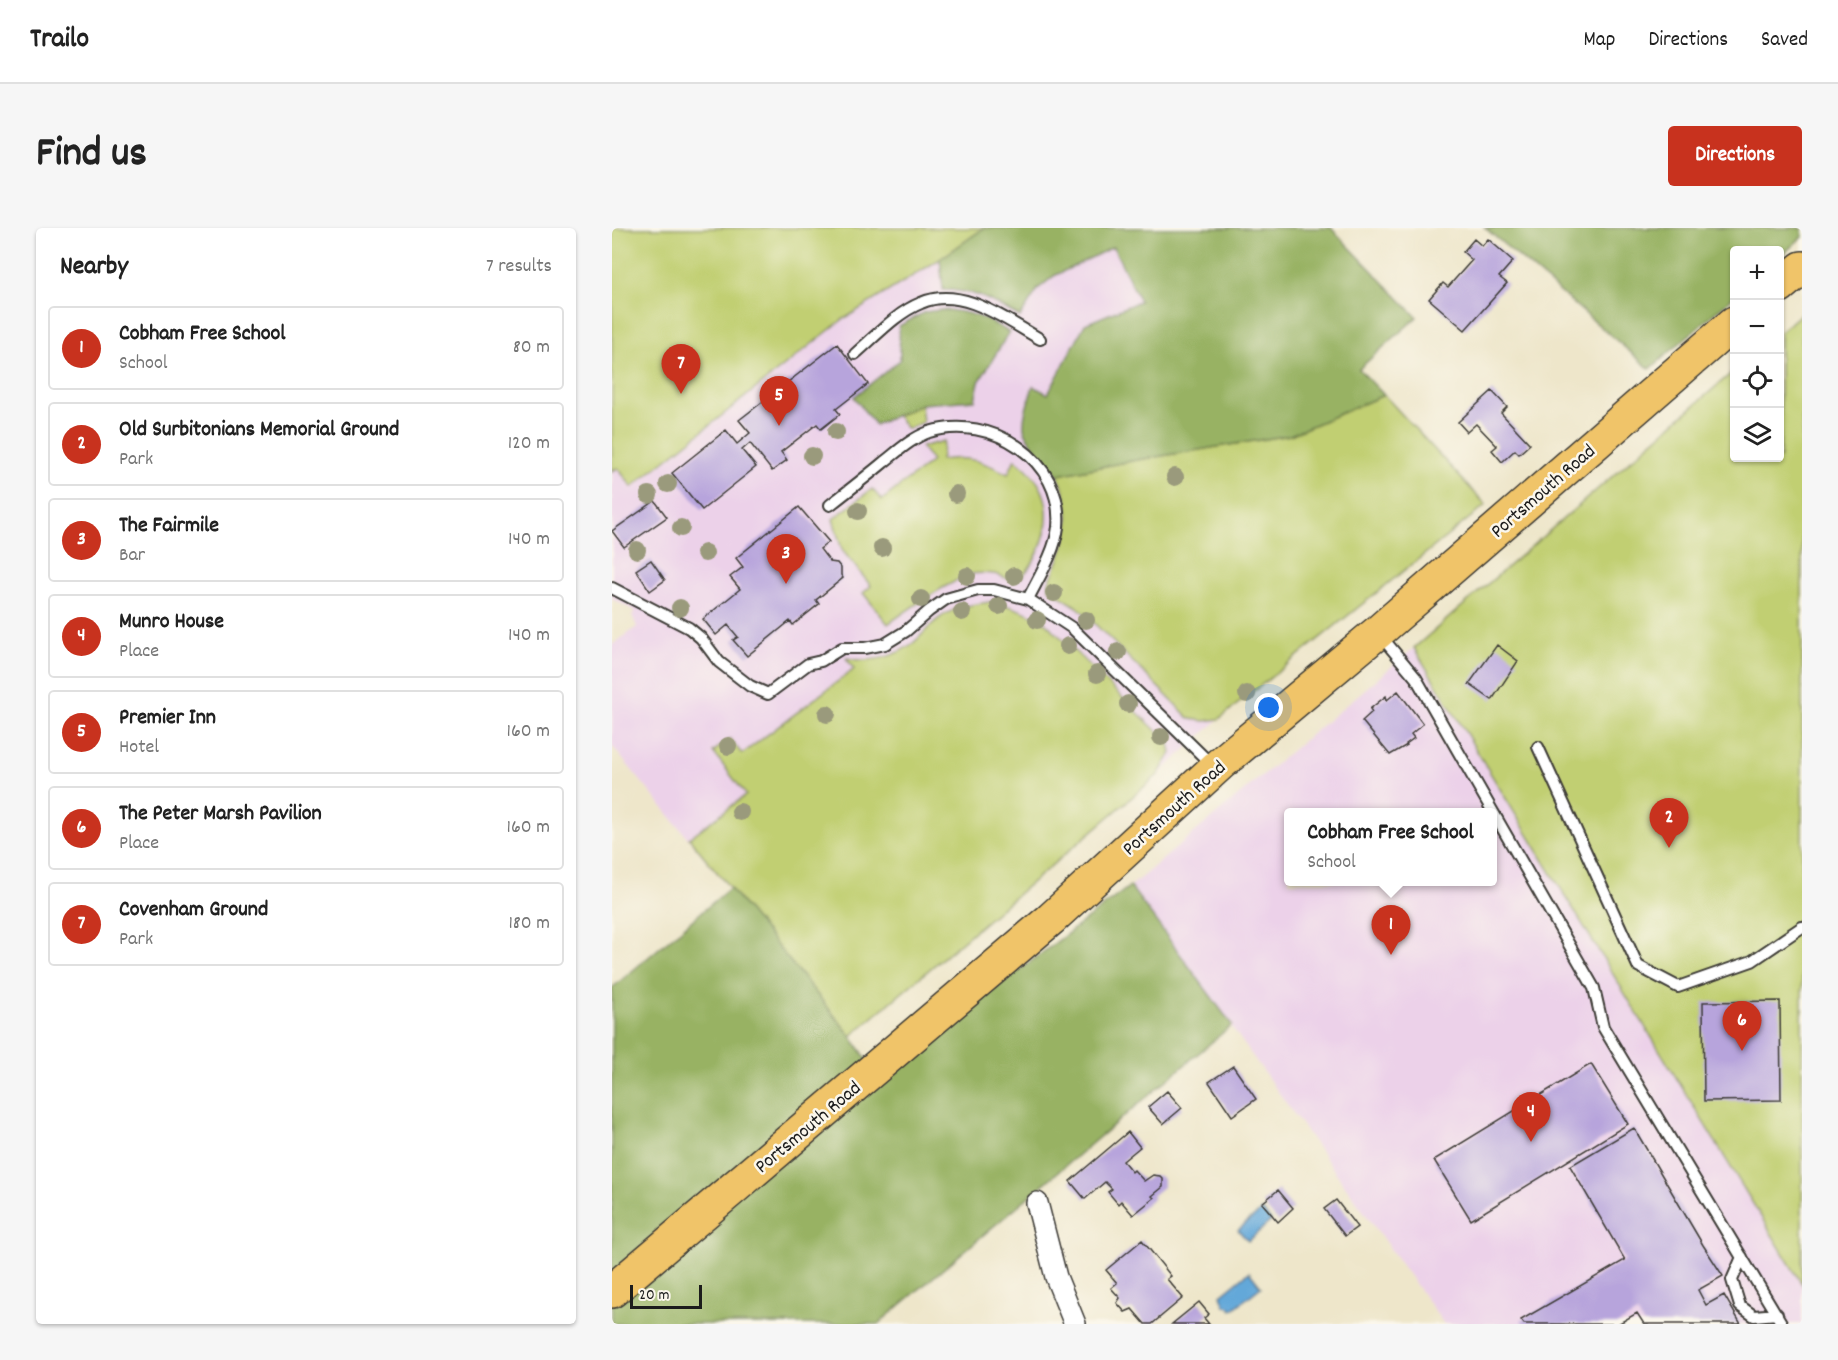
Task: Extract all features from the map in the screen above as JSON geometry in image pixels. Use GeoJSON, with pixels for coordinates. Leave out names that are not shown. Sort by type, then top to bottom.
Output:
{"type":"FeatureCollection","features":[{"type":"Feature","properties":{"kind":"main road"},"geometry":{"type":"LineString","coordinates":[[1784,282],[1802,268]]}},
{"type":"Feature","properties":{"kind":"main road","name":"Portsmouth Road"},"geometry":{"type":"LineString","coordinates":[[612,1291],[1051,920],[1215,768],[1378,632],[1730,326]]}},
{"type":"Feature","properties":{"kind":"street"},"geometry":{"type":"LineString","coordinates":[[1037,1203],[1056,1277],[1076,1324]]}},
{"type":"Feature","properties":{"kind":"lane"},"geometry":{"type":"LineString","coordinates":[[855,354],[909,309],[922,302],[936,299],[963,300],[978,304],[1040,339]]}},
{"type":"Feature","properties":{"kind":"lane"},"geometry":{"type":"LineString","coordinates":[[830,505],[913,439],[931,432],[972,429],[1001,437],[1024,450],[1040,465],[1050,480],[1055,494],[1058,527],[1056,538],[1028,599]]}},
{"type":"Feature","properties":{"kind":"lane"},"geometry":{"type":"LineString","coordinates":[[612,588],[689,628],[701,638],[718,662],[750,686],[768,694],[808,664],[821,661],[842,648],[865,648],[885,644],[906,631],[928,611],[963,593],[994,590],[1028,599],[1072,628],[1215,768]]}},
{"type":"Feature","properties":{"kind":"lane"},"geometry":{"type":"LineString","coordinates":[[1378,632],[1416,678],[1491,808]]}},
{"type":"Feature","properties":{"kind":"lane"},"geometry":{"type":"LineString","coordinates":[[1538,747],[1638,966],[1678,987],[1752,962],[1802,927]]}},
{"type":"Feature","properties":{"kind":"lane"},"geometry":{"type":"LineString","coordinates":[[1497,819],[1594,988],[1603,1027],[1779,1319]]}},
{"type":"Feature","properties":{"kind":"lane"},"geometry":{"type":"LineString","coordinates":[[1742,1257],[1732,1280],[1740,1306],[1755,1316],[1779,1319]]}},
{"type":"Feature","properties":{"kind":"shaded area"},"geometry":{"type":"Polygon","coordinates":[[[984,228],[1331,228],[1417,317],[1359,369],[1486,505],[1219,719],[1158,775],[851,1036],[612,746],[612,645],[637,627],[632,615],[635,611],[612,599],[612,471],[618,468],[633,487],[842,320],[940,259],[984,228]]]}},
{"type":"Feature","properties":{"kind":"shaded area"},"geometry":{"type":"Polygon","coordinates":[[[1414,648],[1802,1284],[1802,1324],[1444,1324],[1131,886],[1414,648]]]}},
{"type":"Feature","properties":{"kind":"green space"},"geometry":{"type":"Polygon","coordinates":[[[612,228],[984,228],[940,259],[842,320],[632,487],[618,468],[612,471],[612,228]]]}},
{"type":"Feature","properties":{"kind":"green space"},"geometry":{"type":"Polygon","coordinates":[[[984,228],[1331,228],[1417,317],[1359,369],[1384,395],[1290,435],[1058,475],[1034,446],[1024,428],[1025,413],[1033,386],[1048,394],[1085,324],[1140,301],[1113,247],[1054,276],[1038,289],[1020,317],[975,294],[943,290],[940,259],[984,228]]]}},
{"type":"Feature","properties":{"kind":"green space"},"geometry":{"type":"Polygon","coordinates":[[[1485,228],[1802,228],[1802,237],[1784,253],[1784,246],[1730,246],[1730,299],[1650,369],[1485,228]]]}},
{"type":"Feature","properties":{"kind":"green space"},"geometry":{"type":"Polygon","coordinates":[[[940,310],[977,316],[1009,332],[979,382],[975,400],[922,404],[875,425],[854,397],[900,360],[899,326],[925,312],[940,310]]]}},
{"type":"Feature","properties":{"kind":"green space"},"geometry":{"type":"Polygon","coordinates":[[[1802,313],[1802,1284],[1414,648],[1730,374],[1730,462],[1784,462],[1784,329],[1802,313]]]}},
{"type":"Feature","properties":{"kind":"green space"},"geometry":{"type":"Polygon","coordinates":[[[1384,395],[1486,505],[1219,719],[1205,721],[1190,719],[1079,608],[1049,589],[1049,582],[1065,542],[1068,517],[1064,490],[1058,475],[1290,435],[1384,395]]]}},
{"type":"Feature","properties":{"kind":"green space"},"geometry":{"type":"Polygon","coordinates":[[[921,404],[923,422],[907,429],[897,416],[921,404]]]}},
{"type":"Feature","properties":{"kind":"green space"},"geometry":{"type":"Polygon","coordinates":[[[944,441],[941,460],[968,459],[1008,474],[1015,459],[1026,468],[1035,478],[1045,499],[1047,522],[1045,535],[1033,562],[1019,578],[1012,580],[988,573],[976,573],[962,577],[928,596],[888,624],[863,593],[871,586],[842,550],[833,519],[872,489],[882,500],[932,461],[921,447],[944,441]]]}},
{"type":"Feature","properties":{"kind":"green space"},"geometry":{"type":"Polygon","coordinates":[[[990,602],[1020,610],[1046,623],[1169,743],[1171,753],[1158,775],[851,1036],[689,838],[746,795],[713,752],[730,739],[742,754],[854,669],[846,658],[864,660],[889,656],[913,643],[933,623],[946,614],[965,606],[990,602]]]}},
{"type":"Feature","properties":{"kind":"green space"},"geometry":{"type":"Polygon","coordinates":[[[1130,886],[1232,1025],[878,1324],[612,1324],[612,988],[730,888],[851,1036],[879,1077],[1130,886]]]}},
{"type":"Feature","properties":{"kind":"water"},"geometry":{"type":"Polygon","coordinates":[[[1262,1210],[1271,1221],[1248,1241],[1238,1230],[1262,1210]]]}},
{"type":"Feature","properties":{"kind":"water"},"geometry":{"type":"Polygon","coordinates":[[[1249,1272],[1261,1287],[1232,1310],[1225,1306],[1221,1295],[1249,1272]]]}},
{"type":"Feature","properties":{"kind":"building"},"geometry":{"type":"Polygon","coordinates":[[[1474,239],[1482,246],[1488,239],[1513,261],[1499,277],[1507,283],[1465,330],[1429,299],[1443,283],[1448,287],[1472,260],[1463,252],[1474,239]]]}},
{"type":"Feature","properties":{"kind":"building"},"geometry":{"type":"Polygon","coordinates":[[[837,344],[868,384],[836,409],[840,414],[821,429],[817,424],[781,452],[787,460],[772,471],[750,443],[742,450],[756,467],[702,510],[672,473],[726,430],[737,444],[750,433],[739,420],[837,344]]]}},
{"type":"Feature","properties":{"kind":"building"},"geometry":{"type":"Polygon","coordinates":[[[1492,391],[1507,407],[1501,413],[1530,444],[1519,454],[1515,450],[1502,462],[1492,450],[1497,446],[1476,424],[1467,432],[1458,422],[1492,391]]]}},
{"type":"Feature","properties":{"kind":"building"},"geometry":{"type":"Polygon","coordinates":[[[655,501],[667,517],[624,547],[612,531],[655,501]]]}},
{"type":"Feature","properties":{"kind":"building"},"geometry":{"type":"Polygon","coordinates":[[[799,507],[829,542],[820,549],[830,562],[837,563],[841,568],[843,578],[816,600],[819,604],[793,625],[790,621],[747,656],[733,640],[738,637],[728,625],[716,635],[703,619],[740,589],[730,577],[743,567],[736,558],[799,507]]]}},
{"type":"Feature","properties":{"kind":"building"},"geometry":{"type":"Polygon","coordinates":[[[651,560],[665,580],[650,591],[636,570],[651,560]]]}},
{"type":"Feature","properties":{"kind":"building"},"geometry":{"type":"Polygon","coordinates":[[[1497,645],[1518,661],[1492,700],[1469,684],[1497,645]]]}},
{"type":"Feature","properties":{"kind":"building"},"geometry":{"type":"Polygon","coordinates":[[[1398,691],[1423,724],[1411,734],[1414,738],[1407,745],[1390,755],[1362,721],[1372,712],[1370,709],[1386,696],[1387,700],[1398,691]]]}},
{"type":"Feature","properties":{"kind":"building"},"geometry":{"type":"Polygon","coordinates":[[[1780,1001],[1781,1100],[1704,1101],[1703,1002],[1780,1001]]]}},
{"type":"Feature","properties":{"kind":"building"},"geometry":{"type":"Polygon","coordinates":[[[1591,1064],[1628,1124],[1471,1220],[1434,1160],[1591,1064]]]}},
{"type":"Feature","properties":{"kind":"building"},"geometry":{"type":"Polygon","coordinates":[[[1233,1066],[1256,1099],[1232,1116],[1209,1082],[1233,1066]]]}},
{"type":"Feature","properties":{"kind":"building"},"geometry":{"type":"Polygon","coordinates":[[[1167,1091],[1182,1108],[1163,1124],[1148,1107],[1167,1091]]]}},
{"type":"Feature","properties":{"kind":"building"},"geometry":{"type":"Polygon","coordinates":[[[1634,1128],[1723,1276],[1698,1290],[1706,1305],[1724,1295],[1741,1324],[1644,1324],[1637,1313],[1618,1324],[1524,1324],[1521,1320],[1625,1260],[1570,1166],[1634,1128]]]}},
{"type":"Feature","properties":{"kind":"building"},"geometry":{"type":"Polygon","coordinates":[[[1128,1132],[1140,1147],[1123,1161],[1144,1181],[1153,1175],[1163,1179],[1163,1187],[1152,1196],[1154,1198],[1133,1215],[1121,1201],[1118,1204],[1108,1192],[1112,1189],[1105,1182],[1085,1199],[1070,1181],[1128,1132]]]}},
{"type":"Feature","properties":{"kind":"building"},"geometry":{"type":"Polygon","coordinates":[[[1278,1190],[1293,1208],[1278,1222],[1262,1203],[1278,1190]]]}},
{"type":"Feature","properties":{"kind":"building"},"geometry":{"type":"Polygon","coordinates":[[[1336,1200],[1357,1227],[1345,1236],[1324,1209],[1336,1200]]]}},
{"type":"Feature","properties":{"kind":"building"},"geometry":{"type":"Polygon","coordinates":[[[1142,1240],[1171,1276],[1167,1279],[1183,1298],[1152,1324],[1145,1324],[1132,1309],[1125,1312],[1117,1303],[1120,1298],[1111,1288],[1117,1283],[1106,1270],[1142,1240]]]}},
{"type":"Feature","properties":{"kind":"building"},"geometry":{"type":"Polygon","coordinates":[[[1199,1302],[1209,1314],[1204,1318],[1209,1324],[1172,1324],[1199,1302]]]}},
{"type":"Feature","properties":{"kind":"place","name":"Covenham Ground"},"geometry":{"type":"Point","coordinates":[681,394]}},
{"type":"Feature","properties":{"kind":"place","name":"Premier Inn"},"geometry":{"type":"Point","coordinates":[779,426]}},
{"type":"Feature","properties":{"kind":"place","name":"The Fairmile"},"geometry":{"type":"Point","coordinates":[786,584]}},
{"type":"Feature","properties":{"kind":"place","name":"Old Surbitonians Memorial Ground"},"geometry":{"type":"Point","coordinates":[1669,848]}},
{"type":"Feature","properties":{"kind":"place","name":"Cobham Free School"},"geometry":{"type":"Point","coordinates":[1391,955]}},
{"type":"Feature","properties":{"kind":"place","name":"The Peter Marsh Pavilion"},"geometry":{"type":"Point","coordinates":[1742,1051]}},
{"type":"Feature","properties":{"kind":"place","name":"Munro House"},"geometry":{"type":"Point","coordinates":[1531,1142]}}]}
